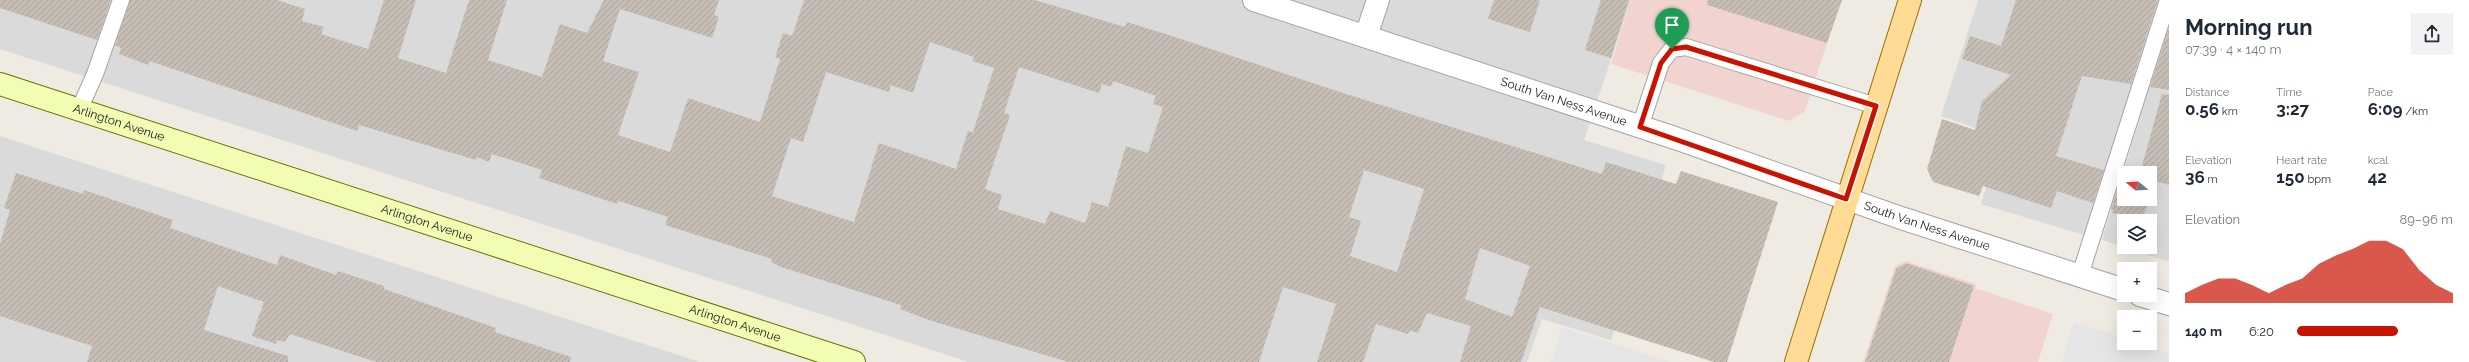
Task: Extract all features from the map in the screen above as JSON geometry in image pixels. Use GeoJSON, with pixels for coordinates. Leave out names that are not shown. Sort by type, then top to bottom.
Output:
{"type":"FeatureCollection","features":[{"type":"Feature","properties":{"kind":"main road"},"geometry":{"type":"LineString","coordinates":[[1796,362],[1846,199],[1910,0]]}},
{"type":"Feature","properties":{"kind":"main road","name":"Arlington Avenue"},"geometry":{"type":"LineString","coordinates":[[0,84],[854,362]]}},
{"type":"Feature","properties":{"kind":"street","name":"South Van Ness Avenue"},"geometry":{"type":"LineString","coordinates":[[1254,0],[1640,127],[1846,199],[2117,288]]}},
{"type":"Feature","properties":{"kind":"street"},"geometry":{"type":"LineString","coordinates":[[1366,36],[1378,0]]}},
{"type":"Feature","properties":{"kind":"street"},"geometry":{"type":"LineString","coordinates":[[2157,300],[2169,304]]}},
{"type":"Feature","properties":{"kind":"lane"},"geometry":{"type":"LineString","coordinates":[[80,110],[95,74],[121,0]]}},
{"type":"Feature","properties":{"kind":"lane"},"geometry":{"type":"LineString","coordinates":[[2080,275],[2168,0]]}},
{"type":"Feature","properties":{"kind":"lane"},"geometry":{"type":"LineString","coordinates":[[1640,127],[1661,63],[1672,49],[1686,47],[1876,106]]}},
{"type":"Feature","properties":{"kind":"shaded area"},"geometry":{"type":"Polygon","coordinates":[[[0,0],[1631,0],[1584,140],[1666,165],[1611,340],[1542,319],[1527,362],[969,362],[0,49],[0,0]]]}},
{"type":"Feature","properties":{"kind":"shaded area"},"geometry":{"type":"Polygon","coordinates":[[[1631,0],[1841,0],[1805,111],[1789,121],[1611,64],[1631,0]]]}},
{"type":"Feature","properties":{"kind":"shaded area"},"geometry":{"type":"Polygon","coordinates":[[[1978,0],[2159,0],[2084,235],[1981,204],[2002,137],[1941,116],[1978,0]]]}},
{"type":"Feature","properties":{"kind":"shaded area"},"geometry":{"type":"Polygon","coordinates":[[[2169,25],[2169,262],[2145,254],[2157,254],[2157,214],[2117,214],[2117,245],[2102,240],[2117,192],[2117,206],[2157,206],[2157,166],[2125,166],[2169,25]]]}},
{"type":"Feature","properties":{"kind":"shaded area"},"geometry":{"type":"Polygon","coordinates":[[[0,136],[700,362],[0,362],[0,136]]]}},
{"type":"Feature","properties":{"kind":"shaded area"},"geometry":{"type":"Polygon","coordinates":[[[1906,261],[1976,284],[1975,288],[2053,314],[2038,362],[1863,362],[1895,266],[1906,261]]]}},
{"type":"Feature","properties":{"kind":"shaded area"},"geometry":{"type":"Polygon","coordinates":[[[2074,322],[2117,336],[2117,350],[2157,349],[2169,353],[2169,362],[2062,362],[2074,322]]]}},
{"type":"Feature","properties":{"kind":"shaded area"},"geometry":{"type":"Polygon","coordinates":[[[1562,327],[1669,362],[1551,362],[1562,327]]]}},
{"type":"Feature","properties":{"kind":"building"},"geometry":{"type":"Polygon","coordinates":[[[0,0],[111,0],[97,40],[0,8],[0,0]]]}},
{"type":"Feature","properties":{"kind":"building"},"geometry":{"type":"Polygon","coordinates":[[[130,0],[277,0],[305,9],[302,21],[324,27],[321,34],[368,49],[384,0],[416,0],[398,58],[446,73],[469,0],[507,0],[488,60],[542,77],[560,24],[587,33],[604,0],[719,0],[714,15],[719,17],[712,38],[620,9],[603,61],[639,72],[618,135],[670,152],[688,98],[760,122],[780,59],[775,57],[783,33],[792,36],[804,0],[1035,0],[1125,27],[1127,22],[1340,92],[1602,174],[1606,162],[1676,184],[1681,171],[1778,202],[1727,362],[1714,362],[1540,307],[1521,362],[1460,362],[1471,326],[1427,313],[1418,333],[1410,330],[1408,334],[1376,324],[1363,362],[1317,362],[1336,304],[1283,287],[1259,362],[1068,362],[929,320],[900,309],[901,305],[781,267],[771,262],[772,259],[665,225],[668,217],[619,201],[617,204],[539,178],[542,170],[492,154],[489,162],[477,157],[476,160],[359,125],[357,131],[149,61],[148,65],[119,54],[121,48],[115,45],[130,0]],[[930,42],[913,93],[891,85],[889,92],[826,72],[803,142],[791,138],[772,196],[854,222],[879,143],[956,169],[968,131],[973,132],[994,68],[972,61],[974,57],[930,42]],[[1019,67],[1004,113],[1010,115],[985,189],[1002,195],[998,209],[1045,224],[1050,211],[1085,223],[1092,202],[1108,207],[1126,146],[1148,153],[1163,107],[1153,104],[1156,96],[1113,81],[1111,87],[1102,84],[1099,93],[1019,67]],[[1364,170],[1349,217],[1361,221],[1350,256],[1397,272],[1424,189],[1364,170]],[[1480,248],[1465,299],[1512,317],[1530,266],[1480,248]]]}},
{"type":"Feature","properties":{"kind":"building"},"geometry":{"type":"Polygon","coordinates":[[[1494,0],[1540,0],[1530,32],[1488,19],[1494,0]]]}},
{"type":"Feature","properties":{"kind":"building"},"geometry":{"type":"Polygon","coordinates":[[[1601,0],[1629,0],[1611,58],[1585,50],[1601,0]]]}},
{"type":"Feature","properties":{"kind":"building"},"geometry":{"type":"Polygon","coordinates":[[[1708,0],[1842,0],[1827,43],[1707,5],[1708,0]]]}},
{"type":"Feature","properties":{"kind":"building"},"geometry":{"type":"Polygon","coordinates":[[[2016,0],[2158,0],[2131,84],[2082,76],[2056,156],[2104,170],[2093,203],[2057,191],[2051,208],[1983,186],[1979,196],[1933,182],[1927,169],[1942,119],[1975,130],[1982,101],[2011,75],[1962,59],[1970,36],[2001,46],[2016,0]]]}},
{"type":"Feature","properties":{"kind":"building"},"geometry":{"type":"Polygon","coordinates":[[[2169,28],[2169,90],[2150,87],[2169,28]]]}},
{"type":"Feature","properties":{"kind":"building"},"geometry":{"type":"Polygon","coordinates":[[[2162,94],[2169,95],[2169,185],[2157,181],[2157,166],[2142,166],[2162,94]]]}},
{"type":"Feature","properties":{"kind":"building"},"geometry":{"type":"Polygon","coordinates":[[[16,173],[83,194],[84,190],[173,220],[170,228],[277,265],[280,255],[336,275],[338,271],[384,286],[384,289],[496,328],[495,332],[571,357],[570,362],[376,362],[290,334],[285,342],[277,340],[276,344],[252,336],[264,302],[218,286],[204,330],[288,356],[288,362],[87,362],[92,346],[0,316],[0,244],[10,210],[4,208],[16,173]]]}},
{"type":"Feature","properties":{"kind":"building"},"geometry":{"type":"Polygon","coordinates":[[[2117,191],[2117,206],[2147,206],[2144,214],[2117,214],[2112,213],[2113,210],[2111,209],[2117,191]]]}},
{"type":"Feature","properties":{"kind":"building"},"geometry":{"type":"Polygon","coordinates":[[[1906,263],[1974,286],[1949,362],[1865,362],[1896,269],[1906,263]]]}},
{"type":"Feature","properties":{"kind":"route"},"geometry":{"type":"LineString","coordinates":[[1686,47],[1876,106],[1846,199],[1640,127],[1661,63],[1672,49],[1686,47]]}}]}
